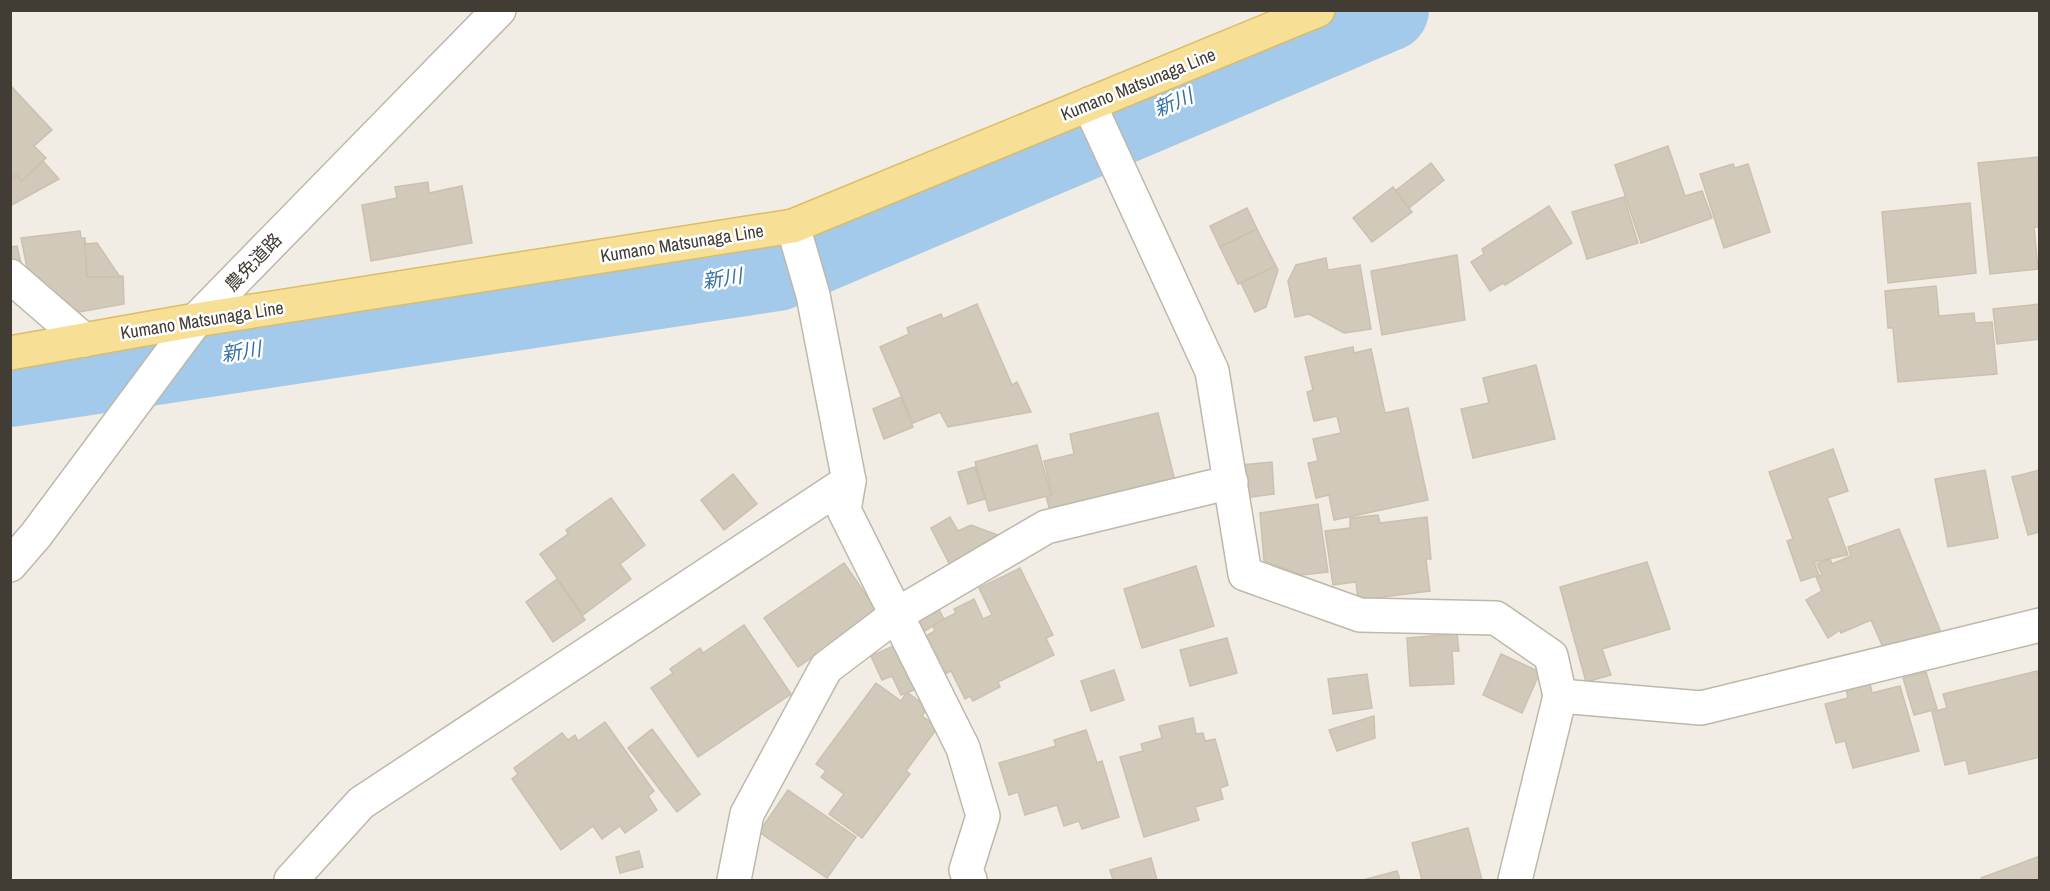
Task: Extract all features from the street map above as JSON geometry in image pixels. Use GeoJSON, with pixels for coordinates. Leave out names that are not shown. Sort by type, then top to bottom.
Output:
{"type":"FeatureCollection","features":[{"type":"Feature","properties":{"kind":"main road","name":"Kumano Matsunaga Line"},"geometry":{"type":"LineString","coordinates":[[10,353],[84,340],[188,332],[796,236],[1089,104],[1318,10]]}},
{"type":"Feature","properties":{"kind":"street","name":"農免道路"},"geometry":{"type":"LineString","coordinates":[[10,565],[36,535],[188,332],[499,10]]}},
{"type":"Feature","properties":{"kind":"street"},"geometry":{"type":"LineString","coordinates":[[1089,104],[1212,371],[1245,574],[1360,615],[1496,618],[1551,656],[1560,696],[1515,880]]}},
{"type":"Feature","properties":{"kind":"street"},"geometry":{"type":"LineString","coordinates":[[796,236],[813,295],[849,481],[844,510],[963,748],[983,816],[966,870],[970,880]]}},
{"type":"Feature","properties":{"kind":"street"},"geometry":{"type":"LineString","coordinates":[[10,276],[84,340]]}},
{"type":"Feature","properties":{"kind":"street"},"geometry":{"type":"LineString","coordinates":[[291,880],[361,803],[849,481]]}},
{"type":"Feature","properties":{"kind":"street"},"geometry":{"type":"LineString","coordinates":[[734,880],[747,814],[826,668],[896,615],[1046,527],[1231,482]]}},
{"type":"Feature","properties":{"kind":"street"},"geometry":{"type":"LineString","coordinates":[[1560,696],[1701,708],[2040,625]]}},
{"type":"Feature","properties":{"kind":"building"},"geometry":{"type":"Polygon","coordinates":[[[10,85],[52,130],[34,146],[46,158],[22,181],[16,175],[10,180],[10,85]]]}},
{"type":"Feature","properties":{"kind":"building"},"geometry":{"type":"Polygon","coordinates":[[[1668,146],[1685,196],[1702,191],[1712,218],[1641,243],[1615,165],[1668,146]]]}},
{"type":"Feature","properties":{"kind":"building"},"geometry":{"type":"Polygon","coordinates":[[[2038,157],[2040,227],[2034,227],[2038,269],[1990,274],[1978,163],[2038,157]]]}},
{"type":"Feature","properties":{"kind":"building"},"geometry":{"type":"Polygon","coordinates":[[[43,161],[59,179],[10,206],[10,180],[16,175],[22,181],[43,161]]]}},
{"type":"Feature","properties":{"kind":"building"},"geometry":{"type":"Polygon","coordinates":[[[1431,163],[1444,180],[1409,208],[1395,191],[1431,163]]]}},
{"type":"Feature","properties":{"kind":"building"},"geometry":{"type":"Polygon","coordinates":[[[1733,164],[1735,168],[1748,164],[1770,232],[1724,248],[1700,174],[1733,164]]]}},
{"type":"Feature","properties":{"kind":"building"},"geometry":{"type":"Polygon","coordinates":[[[428,182],[429,193],[462,186],[472,243],[371,261],[362,205],[397,198],[395,187],[428,182]]]}},
{"type":"Feature","properties":{"kind":"building"},"geometry":{"type":"Polygon","coordinates":[[[1393,187],[1412,212],[1372,242],[1353,218],[1393,187]]]}},
{"type":"Feature","properties":{"kind":"building"},"geometry":{"type":"Polygon","coordinates":[[[1624,197],[1638,243],[1587,259],[1572,212],[1624,197]]]}},
{"type":"Feature","properties":{"kind":"building"},"geometry":{"type":"Polygon","coordinates":[[[1970,203],[1976,273],[1888,283],[1882,212],[1970,203]]]}},
{"type":"Feature","properties":{"kind":"building"},"geometry":{"type":"Polygon","coordinates":[[[1549,206],[1572,243],[1505,285],[1503,283],[1490,291],[1471,262],[1484,254],[1482,249],[1549,206]]]}},
{"type":"Feature","properties":{"kind":"building"},"geometry":{"type":"Polygon","coordinates":[[[1247,208],[1257,229],[1220,247],[1210,226],[1247,208]]]}},
{"type":"Feature","properties":{"kind":"building"},"geometry":{"type":"Polygon","coordinates":[[[1257,229],[1276,266],[1238,284],[1220,247],[1257,229]]]}},
{"type":"Feature","properties":{"kind":"building"},"geometry":{"type":"Polygon","coordinates":[[[80,231],[81,238],[85,238],[87,277],[123,276],[124,304],[63,315],[33,297],[21,238],[80,231]]]}},
{"type":"Feature","properties":{"kind":"building"},"geometry":{"type":"Polygon","coordinates":[[[97,243],[120,277],[87,277],[85,244],[97,243]]]}},
{"type":"Feature","properties":{"kind":"building"},"geometry":{"type":"Polygon","coordinates":[[[17,246],[22,268],[10,270],[10,247],[17,246]]]}},
{"type":"Feature","properties":{"kind":"building"},"geometry":{"type":"Polygon","coordinates":[[[1457,255],[1465,320],[1382,335],[1371,271],[1457,255]]]}},
{"type":"Feature","properties":{"kind":"building"},"geometry":{"type":"Polygon","coordinates":[[[1326,258],[1328,270],[1360,265],[1371,329],[1344,333],[1309,314],[1295,317],[1288,281],[1296,265],[1326,258]]]}},
{"type":"Feature","properties":{"kind":"building"},"geometry":{"type":"Polygon","coordinates":[[[1276,266],[1278,270],[1266,307],[1255,312],[1241,283],[1276,266]]]}},
{"type":"Feature","properties":{"kind":"building"},"geometry":{"type":"Polygon","coordinates":[[[1936,286],[1939,316],[1974,313],[1975,323],[1992,322],[1997,374],[1898,382],[1893,328],[1888,328],[1885,291],[1936,286]]]}},
{"type":"Feature","properties":{"kind":"building"},"geometry":{"type":"Polygon","coordinates":[[[977,304],[1012,385],[1017,382],[1031,412],[948,427],[940,412],[913,423],[880,347],[909,334],[907,328],[941,314],[943,319],[977,304]]]}},
{"type":"Feature","properties":{"kind":"building"},"geometry":{"type":"Polygon","coordinates":[[[2040,304],[2040,339],[1997,344],[1993,309],[2040,304]]]}},
{"type":"Feature","properties":{"kind":"building"},"geometry":{"type":"Polygon","coordinates":[[[1353,347],[1354,353],[1371,349],[1385,413],[1408,408],[1428,500],[1334,520],[1329,495],[1316,498],[1308,463],[1318,461],[1313,439],[1341,433],[1337,416],[1314,421],[1307,392],[1313,390],[1305,357],[1353,347]]]}},
{"type":"Feature","properties":{"kind":"building"},"geometry":{"type":"Polygon","coordinates":[[[1536,365],[1555,439],[1473,458],[1461,409],[1489,403],[1483,378],[1536,365]]]}},
{"type":"Feature","properties":{"kind":"building"},"geometry":{"type":"Polygon","coordinates":[[[901,397],[913,427],[884,439],[873,409],[901,397]]]}},
{"type":"Feature","properties":{"kind":"building"},"geometry":{"type":"Polygon","coordinates":[[[1158,413],[1176,485],[1051,515],[1046,496],[1052,495],[1044,461],[1074,454],[1070,434],[1158,413]]]}},
{"type":"Feature","properties":{"kind":"building"},"geometry":{"type":"Polygon","coordinates":[[[1037,445],[1051,495],[989,511],[975,462],[1037,445]]]}},
{"type":"Feature","properties":{"kind":"building"},"geometry":{"type":"Polygon","coordinates":[[[1833,449],[1848,491],[1827,498],[1848,555],[1814,562],[1819,575],[1801,581],[1787,541],[1793,539],[1769,472],[1833,449]]]}},
{"type":"Feature","properties":{"kind":"building"},"geometry":{"type":"Polygon","coordinates":[[[1272,462],[1274,494],[1244,498],[1241,465],[1272,462]]]}},
{"type":"Feature","properties":{"kind":"building"},"geometry":{"type":"Polygon","coordinates":[[[975,467],[985,499],[968,504],[958,472],[975,467]]]}},
{"type":"Feature","properties":{"kind":"building"},"geometry":{"type":"Polygon","coordinates":[[[1985,470],[1998,538],[1948,547],[1935,479],[1985,470]]]}},
{"type":"Feature","properties":{"kind":"building"},"geometry":{"type":"Polygon","coordinates":[[[2040,470],[2040,532],[2028,535],[2012,477],[2040,470]]]}},
{"type":"Feature","properties":{"kind":"building"},"geometry":{"type":"Polygon","coordinates":[[[733,474],[757,504],[724,530],[701,500],[733,474]]]}},
{"type":"Feature","properties":{"kind":"building"},"geometry":{"type":"Polygon","coordinates":[[[611,498],[645,545],[620,564],[631,579],[583,615],[540,554],[568,534],[566,530],[611,498]]]}},
{"type":"Feature","properties":{"kind":"building"},"geometry":{"type":"Polygon","coordinates":[[[1318,504],[1328,572],[1301,575],[1264,561],[1260,513],[1318,504]]]}},
{"type":"Feature","properties":{"kind":"building"},"geometry":{"type":"Polygon","coordinates":[[[1378,515],[1380,523],[1427,517],[1431,559],[1426,559],[1430,591],[1358,600],[1356,582],[1333,585],[1325,531],[1350,528],[1350,518],[1378,515]]]}},
{"type":"Feature","properties":{"kind":"building"},"geometry":{"type":"Polygon","coordinates":[[[950,517],[958,531],[971,525],[998,535],[1001,541],[951,567],[931,528],[950,517]]]}},
{"type":"Feature","properties":{"kind":"building"},"geometry":{"type":"Polygon","coordinates":[[[1899,529],[1944,640],[1885,652],[1871,620],[1841,633],[1840,630],[1828,638],[1806,600],[1822,591],[1816,577],[1822,575],[1817,564],[1830,559],[1832,564],[1851,556],[1848,547],[1899,529]]]}},
{"type":"Feature","properties":{"kind":"building"},"geometry":{"type":"Polygon","coordinates":[[[1647,562],[1670,629],[1602,649],[1611,675],[1586,682],[1560,587],[1647,562]]]}},
{"type":"Feature","properties":{"kind":"building"},"geometry":{"type":"Polygon","coordinates":[[[844,563],[878,612],[798,667],[764,618],[844,563]]]}},
{"type":"Feature","properties":{"kind":"building"},"geometry":{"type":"Polygon","coordinates":[[[1196,566],[1214,626],[1142,648],[1124,589],[1196,566]]]}},
{"type":"Feature","properties":{"kind":"building"},"geometry":{"type":"Polygon","coordinates":[[[1020,568],[1053,635],[1046,638],[1054,655],[998,682],[1000,687],[973,701],[970,696],[965,699],[951,671],[940,676],[922,638],[935,631],[932,625],[956,613],[954,609],[974,599],[983,619],[992,615],[979,588],[1020,568]]]}},
{"type":"Feature","properties":{"kind":"building"},"geometry":{"type":"Polygon","coordinates":[[[557,579],[585,620],[553,642],[526,602],[557,579]]]}},
{"type":"Feature","properties":{"kind":"building"},"geometry":{"type":"Polygon","coordinates":[[[931,594],[944,619],[920,634],[907,606],[931,594]]]}},
{"type":"Feature","properties":{"kind":"building"},"geometry":{"type":"Polygon","coordinates":[[[744,625],[791,694],[698,757],[651,688],[673,673],[670,669],[700,648],[703,653],[744,625]]]}},
{"type":"Feature","properties":{"kind":"building"},"geometry":{"type":"Polygon","coordinates":[[[1457,634],[1459,651],[1452,651],[1454,684],[1410,686],[1407,638],[1457,634]]]}},
{"type":"Feature","properties":{"kind":"building"},"geometry":{"type":"Polygon","coordinates":[[[1227,638],[1237,673],[1190,686],[1180,650],[1227,638]]]}},
{"type":"Feature","properties":{"kind":"building"},"geometry":{"type":"Polygon","coordinates":[[[900,643],[919,688],[901,695],[892,676],[882,680],[871,656],[900,643]]]}},
{"type":"Feature","properties":{"kind":"building"},"geometry":{"type":"Polygon","coordinates":[[[1501,654],[1540,672],[1522,713],[1483,695],[1501,654]]]}},
{"type":"Feature","properties":{"kind":"building"},"geometry":{"type":"Polygon","coordinates":[[[1114,670],[1124,700],[1091,711],[1081,681],[1114,670]]]}},
{"type":"Feature","properties":{"kind":"building"},"geometry":{"type":"Polygon","coordinates":[[[2037,671],[2040,681],[2040,757],[1969,774],[1966,760],[1945,765],[1932,712],[1947,708],[1943,694],[2037,671]]]}},
{"type":"Feature","properties":{"kind":"building"},"geometry":{"type":"Polygon","coordinates":[[[1926,672],[1937,709],[1914,715],[1903,678],[1926,672]]]}},
{"type":"Feature","properties":{"kind":"building"},"geometry":{"type":"Polygon","coordinates":[[[1367,674],[1372,708],[1333,714],[1328,679],[1367,674]]]}},
{"type":"Feature","properties":{"kind":"building"},"geometry":{"type":"Polygon","coordinates":[[[876,683],[901,701],[907,692],[928,708],[922,716],[938,727],[906,771],[910,774],[862,838],[829,814],[844,794],[821,777],[826,771],[816,764],[876,683]]]}},
{"type":"Feature","properties":{"kind":"building"},"geometry":{"type":"Polygon","coordinates":[[[1870,683],[1872,693],[1900,686],[1919,751],[1853,768],[1845,741],[1836,743],[1825,704],[1848,698],[1846,689],[1870,683]]]}},
{"type":"Feature","properties":{"kind":"building"},"geometry":{"type":"Polygon","coordinates":[[[1374,716],[1375,738],[1337,751],[1329,730],[1374,716]]]}},
{"type":"Feature","properties":{"kind":"building"},"geometry":{"type":"Polygon","coordinates":[[[1193,718],[1196,734],[1203,733],[1205,741],[1215,739],[1228,785],[1220,788],[1223,799],[1195,807],[1199,820],[1144,837],[1120,757],[1143,751],[1141,744],[1162,738],[1159,726],[1193,718]]]}},
{"type":"Feature","properties":{"kind":"building"},"geometry":{"type":"Polygon","coordinates":[[[605,722],[654,791],[648,796],[657,810],[625,833],[620,826],[602,839],[593,826],[561,850],[512,779],[518,774],[514,768],[562,733],[568,740],[575,735],[578,741],[605,722]]]}},
{"type":"Feature","properties":{"kind":"building"},"geometry":{"type":"Polygon","coordinates":[[[652,729],[700,794],[677,812],[628,748],[652,729]]]}},
{"type":"Feature","properties":{"kind":"building"},"geometry":{"type":"Polygon","coordinates":[[[1086,730],[1097,763],[1102,761],[1119,817],[1082,829],[1079,821],[1064,826],[1057,805],[1025,815],[1018,792],[1009,795],[999,763],[1056,746],[1054,740],[1086,730]]]}},
{"type":"Feature","properties":{"kind":"building"},"geometry":{"type":"Polygon","coordinates":[[[788,790],[856,837],[827,878],[759,832],[788,790]]]}},
{"type":"Feature","properties":{"kind":"building"},"geometry":{"type":"Polygon","coordinates":[[[1468,828],[1482,880],[1422,880],[1412,843],[1468,828]]]}},
{"type":"Feature","properties":{"kind":"building"},"geometry":{"type":"Polygon","coordinates":[[[639,851],[643,867],[620,873],[616,857],[639,851]]]}},
{"type":"Feature","properties":{"kind":"building"},"geometry":{"type":"Polygon","coordinates":[[[2040,856],[2040,880],[1982,880],[1981,878],[2040,856]]]}},
{"type":"Feature","properties":{"kind":"building"},"geometry":{"type":"Polygon","coordinates":[[[1151,858],[1157,880],[1113,880],[1110,870],[1151,858]]]}},
{"type":"Feature","properties":{"kind":"building"},"geometry":{"type":"Polygon","coordinates":[[[1397,871],[1400,880],[1363,880],[1397,871]]]}},
{"type":"Feature","properties":{"kind":"waterway","name":"新川"},"geometry":{"type":"LineString","coordinates":[[10,386],[777,270],[1388,10]]}}]}
